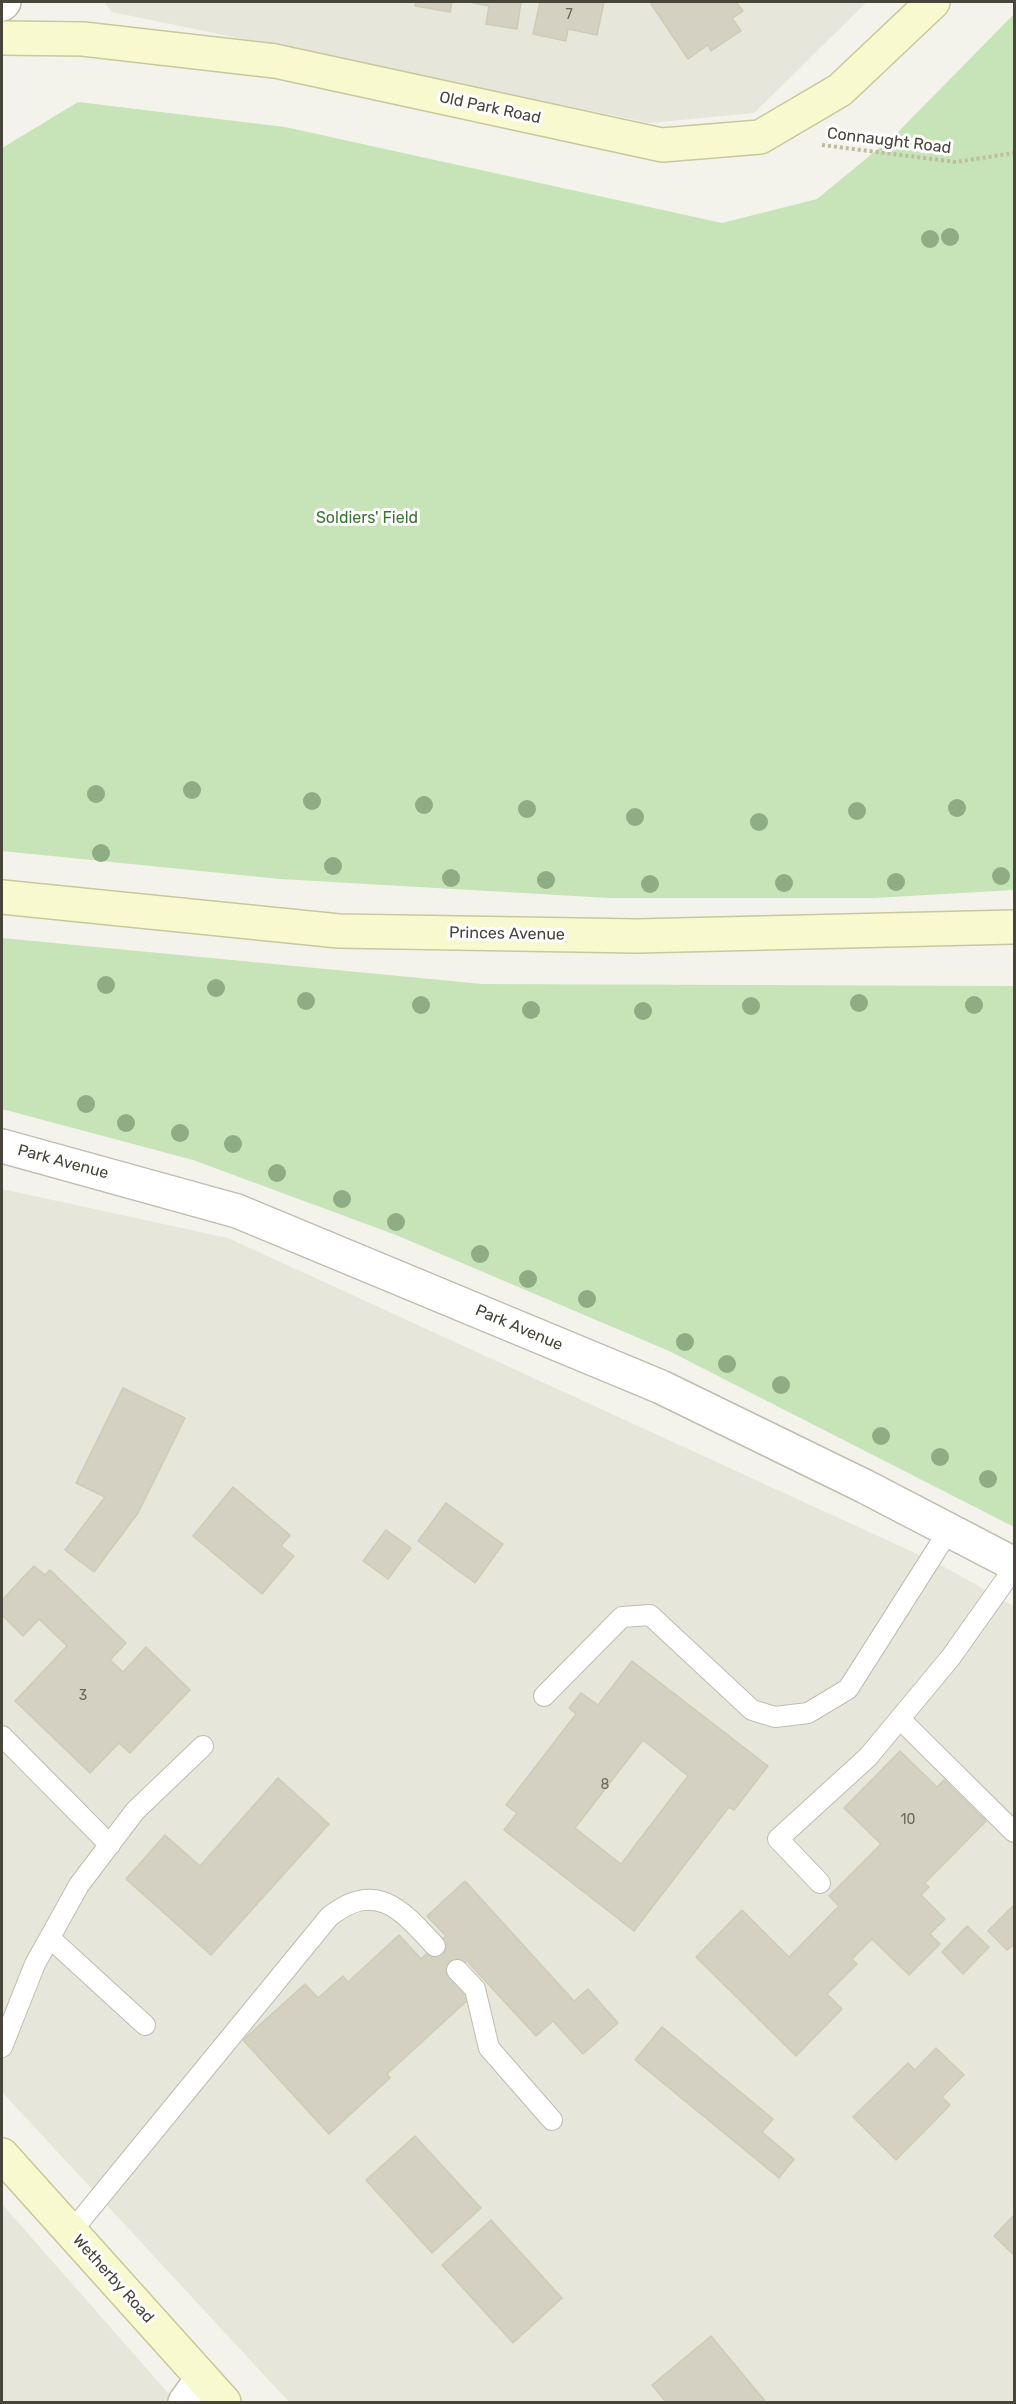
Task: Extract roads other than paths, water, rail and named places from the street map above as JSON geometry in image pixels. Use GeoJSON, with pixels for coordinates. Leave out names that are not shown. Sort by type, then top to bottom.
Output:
{"type":"FeatureCollection","features":[{"type":"Feature","properties":{"kind":"street","name":"Old Park Road"},"geometry":{"type":"LineString","coordinates":[[2,38],[82,39],[275,61],[663,145],[760,137],[840,90],[933,2]]}},
{"type":"Feature","properties":{"kind":"street","name":"Princes Avenue"},"geometry":{"type":"LineString","coordinates":[[2,897],[339,930],[637,936],[1014,927]]}},
{"type":"Feature","properties":{"kind":"street","name":"Park Avenue"},"geometry":{"type":"LineString","coordinates":[[2,1146],[237,1211],[661,1387],[949,1530],[1014,1566]]}},
{"type":"Feature","properties":{"kind":"street","name":"Wetherby Road"},"geometry":{"type":"LineString","coordinates":[[2,2155],[71,2232],[194,2391],[224,2403]]}},
{"type":"Feature","properties":{"kind":"lane"},"geometry":{"type":"LineString","coordinates":[[544,1696],[622,1617],[650,1615],[752,1710],[776,1717],[808,1713],[848,1689],[949,1530]]}},
{"type":"Feature","properties":{"kind":"lane"},"geometry":{"type":"LineString","coordinates":[[820,1883],[778,1839],[868,1757],[951,1657],[1014,1566]]}},
{"type":"Feature","properties":{"kind":"lane"},"geometry":{"type":"LineString","coordinates":[[900,1719],[1014,1832]]}},
{"type":"Feature","properties":{"kind":"lane"},"geometry":{"type":"LineString","coordinates":[[2,1736],[110,1845]]}},
{"type":"Feature","properties":{"kind":"lane"},"geometry":{"type":"LineString","coordinates":[[2,2047],[35,1964],[80,1885],[135,1812],[203,1746]]}},
{"type":"Feature","properties":{"kind":"lane"},"geometry":{"type":"LineString","coordinates":[[71,2232],[336,1911],[359,1900],[377,1900],[393,1905],[407,1916],[435,1946]]}},
{"type":"Feature","properties":{"kind":"lane"},"geometry":{"type":"LineString","coordinates":[[50,1938],[145,2025]]}},
{"type":"Feature","properties":{"kind":"lane"},"geometry":{"type":"LineString","coordinates":[[458,1970],[476,1989],[489,2048],[552,2120]]}},
{"type":"Feature","properties":{"kind":"park label","name":"Soldiers' Field"},"geometry":{"type":"Point","coordinates":[367,518]}}]}
